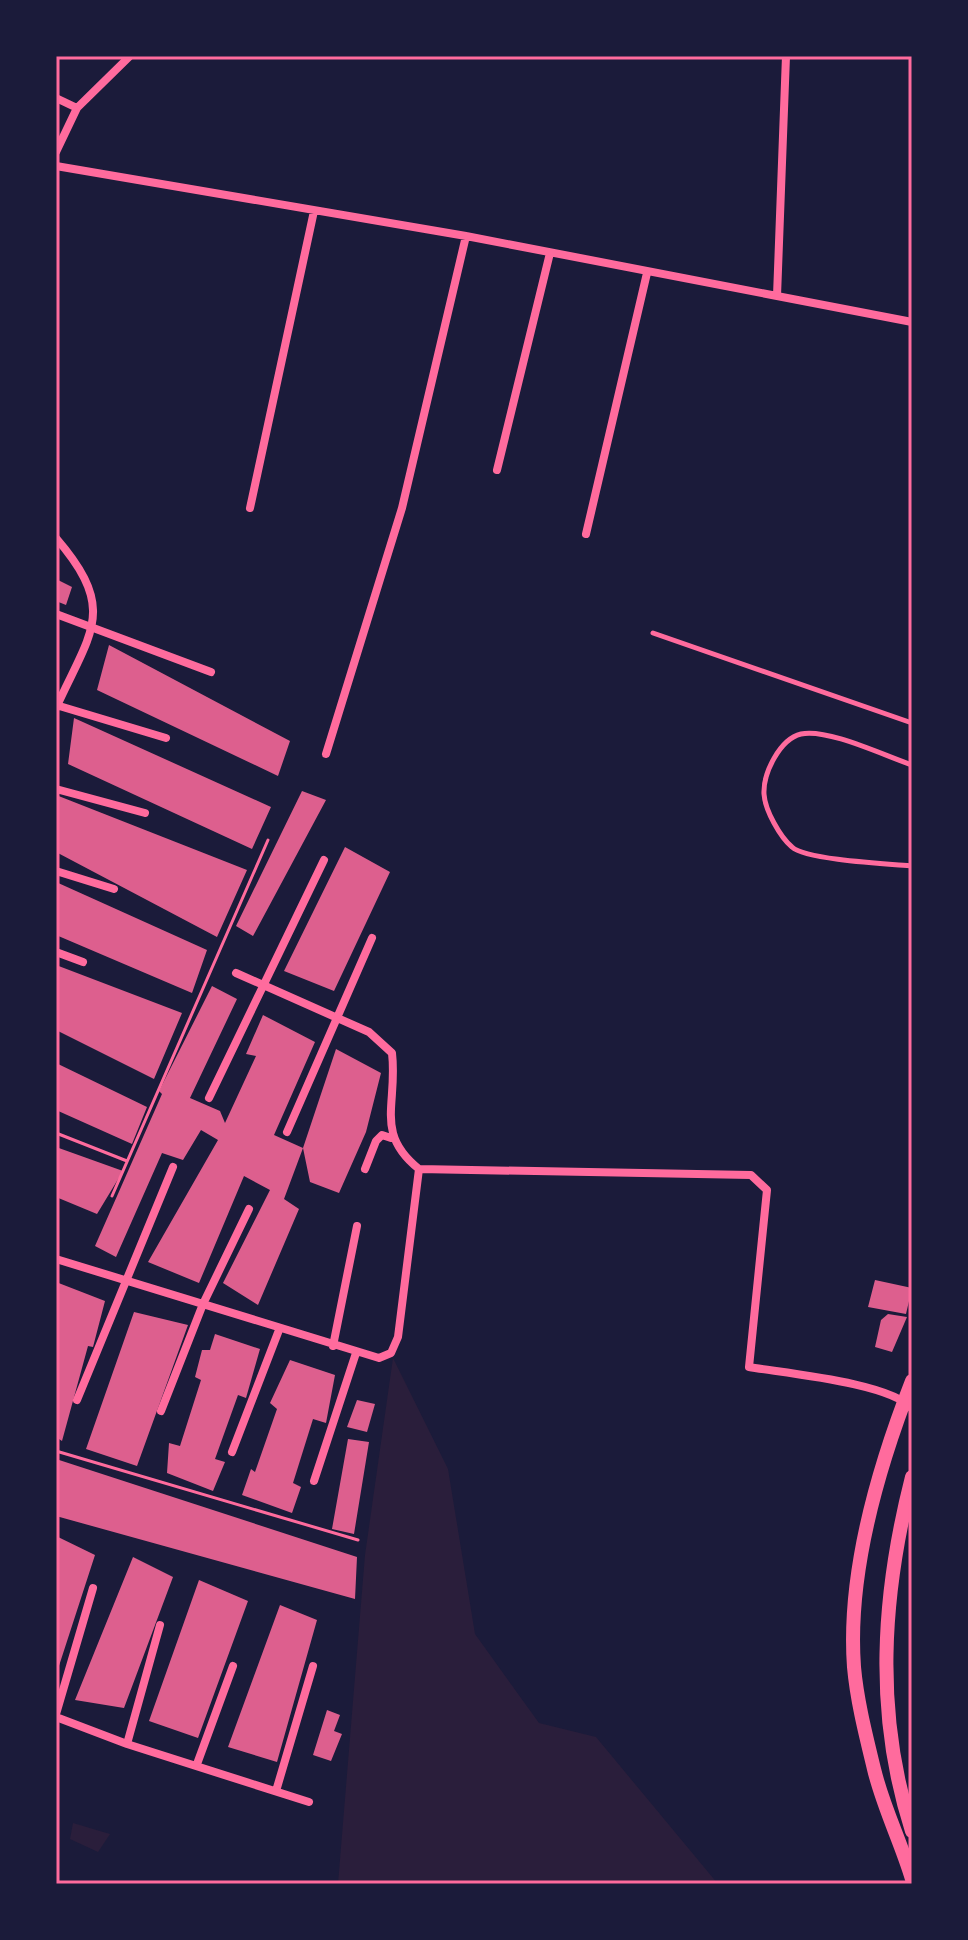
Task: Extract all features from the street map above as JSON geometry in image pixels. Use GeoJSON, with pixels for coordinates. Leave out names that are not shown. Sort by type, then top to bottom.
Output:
{"type":"FeatureCollection","features":[{"type":"Feature","properties":{"kind":"main road"},"geometry":{"type":"LineString","coordinates":[[912,1381],[908,1404],[863,1549],[854,1654],[859,1699],[874,1771],[912,1879]]}},
{"type":"Feature","properties":{"kind":"main road"},"geometry":{"type":"LineString","coordinates":[[912,1477],[894,1548],[885,1659],[896,1775],[912,1831]]}},
{"type":"Feature","properties":{"kind":"street"},"geometry":{"type":"LineString","coordinates":[[56,152],[77,108],[130,56]]}},
{"type":"Feature","properties":{"kind":"street"},"geometry":{"type":"LineString","coordinates":[[777,296],[786,56]]}},
{"type":"Feature","properties":{"kind":"street"},"geometry":{"type":"LineString","coordinates":[[56,98],[77,108]]}},
{"type":"Feature","properties":{"kind":"street"},"geometry":{"type":"LineString","coordinates":[[56,166],[466,236],[912,322]]}},
{"type":"Feature","properties":{"kind":"street"},"geometry":{"type":"LineString","coordinates":[[250,508],[314,211]]}},
{"type":"Feature","properties":{"kind":"street"},"geometry":{"type":"LineString","coordinates":[[326,754],[402,508],[466,236]]}},
{"type":"Feature","properties":{"kind":"street"},"geometry":{"type":"LineString","coordinates":[[497,470],[550,253]]}},
{"type":"Feature","properties":{"kind":"street"},"geometry":{"type":"LineString","coordinates":[[586,534],[647,273]]}},
{"type":"Feature","properties":{"kind":"street"},"geometry":{"type":"LineString","coordinates":[[56,538],[83,570],[96,618],[56,706],[166,738]]}},
{"type":"Feature","properties":{"kind":"street"},"geometry":{"type":"LineString","coordinates":[[56,614],[211,672]]}},
{"type":"Feature","properties":{"kind":"street"},"geometry":{"type":"LineString","coordinates":[[56,789],[145,813]]}},
{"type":"Feature","properties":{"kind":"street"},"geometry":{"type":"LineString","coordinates":[[209,1098],[324,860]]}},
{"type":"Feature","properties":{"kind":"street"},"geometry":{"type":"LineString","coordinates":[[56,871],[114,889]]}},
{"type":"Feature","properties":{"kind":"street"},"geometry":{"type":"LineString","coordinates":[[287,1132],[372,938]]}},
{"type":"Feature","properties":{"kind":"street"},"geometry":{"type":"LineString","coordinates":[[56,952],[83,962]]}},
{"type":"Feature","properties":{"kind":"street"},"geometry":{"type":"LineString","coordinates":[[236,973],[369,1032],[392,1053],[395,1076],[391,1138],[402,1156],[419,1169],[751,1175],[767,1190],[749,1367],[856,1385],[908,1404]]}},
{"type":"Feature","properties":{"kind":"street"},"geometry":{"type":"LineString","coordinates":[[365,1169],[376,1141],[382,1135],[391,1138]]}},
{"type":"Feature","properties":{"kind":"street"},"geometry":{"type":"LineString","coordinates":[[77,1400],[173,1167]]}},
{"type":"Feature","properties":{"kind":"street"},"geometry":{"type":"LineString","coordinates":[[56,1259],[127,1279],[279,1330],[379,1358],[391,1353],[398,1337],[419,1169]]}},
{"type":"Feature","properties":{"kind":"street"},"geometry":{"type":"LineString","coordinates":[[161,1411],[203,1304],[249,1209]]}},
{"type":"Feature","properties":{"kind":"street"},"geometry":{"type":"LineString","coordinates":[[333,1346],[357,1226]]}},
{"type":"Feature","properties":{"kind":"street"},"geometry":{"type":"LineString","coordinates":[[232,1452],[279,1330]]}},
{"type":"Feature","properties":{"kind":"street"},"geometry":{"type":"LineString","coordinates":[[314,1481],[356,1353]]}},
{"type":"Feature","properties":{"kind":"street"},"geometry":{"type":"LineString","coordinates":[[93,1588],[56,1716],[127,1744],[309,1802]]}},
{"type":"Feature","properties":{"kind":"street"},"geometry":{"type":"LineString","coordinates":[[127,1744],[160,1625]]}},
{"type":"Feature","properties":{"kind":"street"},"geometry":{"type":"LineString","coordinates":[[197,1764],[233,1666]]}},
{"type":"Feature","properties":{"kind":"street"},"geometry":{"type":"LineString","coordinates":[[276,1791],[313,1666]]}},
{"type":"Feature","properties":{"kind":"lane"},"geometry":{"type":"LineString","coordinates":[[653,633],[912,723]]}},
{"type":"Feature","properties":{"kind":"lane"},"geometry":{"type":"LineString","coordinates":[[912,765],[820,734],[799,735],[782,745],[768,774],[764,794],[771,817],[792,848],[809,856],[912,866]]}},
{"type":"Feature","properties":{"kind":"path"},"geometry":{"type":"LineString","coordinates":[[112,1196],[268,840]]}},
{"type":"Feature","properties":{"kind":"path"},"geometry":{"type":"LineString","coordinates":[[56,1133],[128,1161]]}},
{"type":"Feature","properties":{"kind":"path"},"geometry":{"type":"LineString","coordinates":[[56,1451],[358,1540]]}},
{"type":"Feature","properties":{"kind":"shaded area"},"geometry":{"type":"Polygon","coordinates":[[[393,1358],[448,1469],[475,1634],[539,1723],[596,1737],[718,1884],[338,1884],[365,1555],[393,1358]]]}},
{"type":"Feature","properties":{"kind":"shaded area"},"geometry":{"type":"Polygon","coordinates":[[[73,1823],[110,1834],[98,1852],[70,1839],[73,1823]]]}},
{"type":"Feature","properties":{"kind":"building"},"geometry":{"type":"Polygon","coordinates":[[[56,579],[72,587],[66,605],[56,601],[56,579]]]}},
{"type":"Feature","properties":{"kind":"building"},"geometry":{"type":"Polygon","coordinates":[[[109,645],[290,741],[278,776],[97,690],[109,645]]]}},
{"type":"Feature","properties":{"kind":"building"},"geometry":{"type":"Polygon","coordinates":[[[74,718],[271,807],[252,849],[68,764],[74,718]]]}},
{"type":"Feature","properties":{"kind":"building"},"geometry":{"type":"Polygon","coordinates":[[[302,791],[326,800],[253,936],[236,926],[302,791]]]}},
{"type":"Feature","properties":{"kind":"building"},"geometry":{"type":"Polygon","coordinates":[[[56,795],[247,870],[217,937],[56,852],[56,795]]]}},
{"type":"Feature","properties":{"kind":"building"},"geometry":{"type":"Polygon","coordinates":[[[345,847],[390,872],[334,991],[284,971],[345,847]]]}},
{"type":"Feature","properties":{"kind":"building"},"geometry":{"type":"Polygon","coordinates":[[[56,882],[207,950],[192,993],[56,935],[56,882]]]}},
{"type":"Feature","properties":{"kind":"building"},"geometry":{"type":"Polygon","coordinates":[[[56,965],[182,1013],[154,1079],[56,1030],[56,965]]]}},
{"type":"Feature","properties":{"kind":"building"},"geometry":{"type":"Polygon","coordinates":[[[212,986],[237,999],[190,1098],[220,1111],[225,1123],[256,1056],[246,1054],[263,1015],[315,1042],[274,1135],[303,1148],[284,1199],[299,1209],[258,1305],[223,1283],[270,1190],[244,1176],[199,1283],[148,1262],[218,1140],[201,1130],[183,1160],[162,1153],[116,1257],[95,1246],[162,1094],[159,1091],[212,986]]]}},
{"type":"Feature","properties":{"kind":"building"},"geometry":{"type":"Polygon","coordinates":[[[336,1049],[381,1073],[366,1132],[339,1193],[310,1182],[303,1148],[336,1049]]]}},
{"type":"Feature","properties":{"kind":"building"},"geometry":{"type":"Polygon","coordinates":[[[56,1063],[147,1107],[132,1144],[56,1110],[56,1063]]]}},
{"type":"Feature","properties":{"kind":"building"},"geometry":{"type":"Polygon","coordinates":[[[56,1147],[123,1171],[97,1214],[56,1197],[56,1147]]]}},
{"type":"Feature","properties":{"kind":"building"},"geometry":{"type":"Polygon","coordinates":[[[875,1280],[912,1288],[906,1314],[868,1307],[875,1280]]]}},
{"type":"Feature","properties":{"kind":"building"},"geometry":{"type":"Polygon","coordinates":[[[56,1282],[105,1301],[93,1347],[88,1346],[62,1441],[56,1437],[56,1282]]]}},
{"type":"Feature","properties":{"kind":"building"},"geometry":{"type":"Polygon","coordinates":[[[134,1312],[188,1325],[137,1466],[86,1449],[134,1312]]]}},
{"type":"Feature","properties":{"kind":"building"},"geometry":{"type":"Polygon","coordinates":[[[888,1314],[907,1317],[892,1352],[875,1347],[881,1320],[888,1314]]]}},
{"type":"Feature","properties":{"kind":"building"},"geometry":{"type":"Polygon","coordinates":[[[215,1334],[260,1349],[246,1398],[238,1395],[215,1459],[225,1462],[213,1491],[167,1473],[169,1443],[180,1446],[201,1380],[195,1377],[202,1350],[210,1350],[215,1334]]]}},
{"type":"Feature","properties":{"kind":"building"},"geometry":{"type":"Polygon","coordinates":[[[290,1360],[335,1375],[326,1423],[313,1419],[293,1483],[301,1487],[292,1513],[242,1495],[251,1469],[255,1472],[277,1409],[270,1403],[290,1360]]]}},
{"type":"Feature","properties":{"kind":"building"},"geometry":{"type":"Polygon","coordinates":[[[357,1400],[375,1404],[367,1432],[347,1427],[357,1400]]]}},
{"type":"Feature","properties":{"kind":"building"},"geometry":{"type":"Polygon","coordinates":[[[348,1439],[369,1442],[354,1534],[332,1529],[348,1439]]]}},
{"type":"Feature","properties":{"kind":"building"},"geometry":{"type":"Polygon","coordinates":[[[56,1459],[357,1557],[355,1599],[56,1516],[56,1459]]]}},
{"type":"Feature","properties":{"kind":"building"},"geometry":{"type":"Polygon","coordinates":[[[56,1536],[95,1555],[57,1672],[56,1672],[56,1536]]]}},
{"type":"Feature","properties":{"kind":"building"},"geometry":{"type":"Polygon","coordinates":[[[133,1557],[173,1577],[124,1708],[75,1700],[133,1557]]]}},
{"type":"Feature","properties":{"kind":"building"},"geometry":{"type":"Polygon","coordinates":[[[199,1580],[248,1601],[198,1738],[149,1721],[199,1580]]]}},
{"type":"Feature","properties":{"kind":"building"},"geometry":{"type":"Polygon","coordinates":[[[280,1605],[317,1620],[277,1762],[228,1747],[280,1605]]]}},
{"type":"Feature","properties":{"kind":"building"},"geometry":{"type":"Polygon","coordinates":[[[327,1710],[340,1715],[334,1731],[342,1734],[331,1761],[313,1755],[327,1710]]]}}]}
